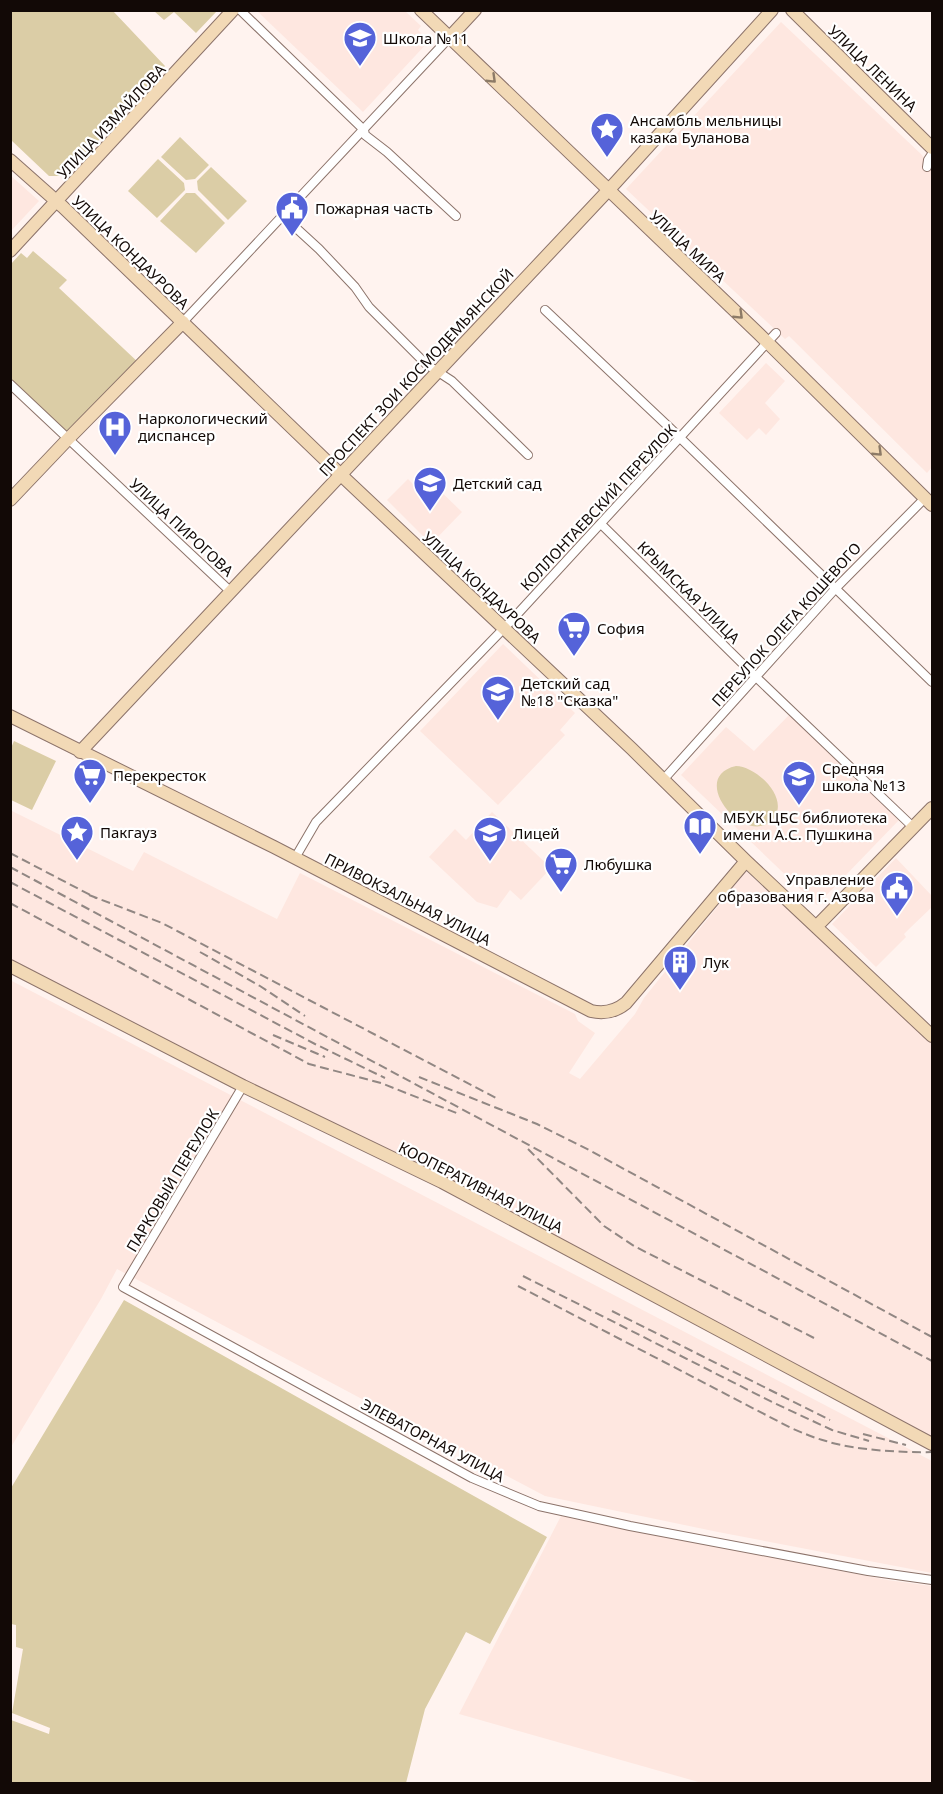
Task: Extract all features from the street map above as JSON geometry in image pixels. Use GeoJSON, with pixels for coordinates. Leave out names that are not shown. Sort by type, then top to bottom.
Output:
{"type":"FeatureCollection","features":[{"type":"Feature","properties":{"kind":"street","name":"УЛИЦА ИЗМАЙЛОВА"},"geometry":{"type":"LineString","coordinates":[[10,251],[232,10]]}},
{"type":"Feature","properties":{"kind":"street"},"geometry":{"type":"LineString","coordinates":[[240,10],[364,130],[365,135],[387,152],[456,216]]}},
{"type":"Feature","properties":{"kind":"street","name":"УЛИЦА МИРА"},"geometry":{"type":"LineString","coordinates":[[421,10],[607,191],[930,497]]}},
{"type":"Feature","properties":{"kind":"street"},"geometry":{"type":"LineString","coordinates":[[10,500],[183,322],[475,10]]}},
{"type":"Feature","properties":{"kind":"street","name":"ПРОСПЕКТ ЗОИ КОСМОДЕМЬЯНСКОЙ"},"geometry":{"type":"LineString","coordinates":[[80,752],[607,191],[772,10]]}},
{"type":"Feature","properties":{"kind":"street","name":"УЛИЦА ЛЕНИНА"},"geometry":{"type":"LineString","coordinates":[[792,10],[933,148]]}},
{"type":"Feature","properties":{"kind":"street"},"geometry":{"type":"LineString","coordinates":[[927,167],[928,160],[933,154]]}},
{"type":"Feature","properties":{"kind":"street","name":"УЛИЦА КОНДАУРОВА"},"geometry":{"type":"LineString","coordinates":[[10,160],[57,202],[746,861],[933,1036]]}},
{"type":"Feature","properties":{"kind":"street"},"geometry":{"type":"LineString","coordinates":[[283,216],[355,287],[369,307],[437,372],[452,381],[528,455]]}},
{"type":"Feature","properties":{"kind":"street"},"geometry":{"type":"LineString","coordinates":[[545,310],[933,682]]}},
{"type":"Feature","properties":{"kind":"street","name":"КОЛЛОНТАЕВСКИЙ ПЕРЕУЛОК"},"geometry":{"type":"LineString","coordinates":[[295,858],[316,822],[601,524],[776,333]]}},
{"type":"Feature","properties":{"kind":"street","name":"УЛИЦА ПИРОГОВА"},"geometry":{"type":"LineString","coordinates":[[10,384],[230,591]]}},
{"type":"Feature","properties":{"kind":"street","name":"ПЕРЕУЛОК ОЛЕГА КОШЕВОГО"},"geometry":{"type":"LineString","coordinates":[[663,780],[835,589],[930,497]]}},
{"type":"Feature","properties":{"kind":"street","name":"КРЫМСКАЯ УЛИЦА"},"geometry":{"type":"LineString","coordinates":[[601,524],[914,828]]}},
{"type":"Feature","properties":{"kind":"street","name":"ПРИВОКЗАЛЬНАЯ УЛИЦА"},"geometry":{"type":"LineString","coordinates":[[10,716],[295,858],[591,1011],[599,1013],[608,1012],[626,1003],[746,861]]}},
{"type":"Feature","properties":{"kind":"street"},"geometry":{"type":"LineString","coordinates":[[816,927],[933,808]]}},
{"type":"Feature","properties":{"kind":"street","name":"КООПЕРАТИВНАЯ УЛИЦА"},"geometry":{"type":"LineString","coordinates":[[10,966],[243,1086],[442,1182],[933,1444]]}},
{"type":"Feature","properties":{"kind":"street","name":"ПАРКОВЫЙ ПЕРЕУЛОК"},"geometry":{"type":"LineString","coordinates":[[123,1287],[243,1086]]}},
{"type":"Feature","properties":{"kind":"street","name":"ЭЛЕВАТОРНАЯ УЛИЦА"},"geometry":{"type":"LineString","coordinates":[[123,1287],[472,1478],[539,1506],[630,1526],[856,1569],[933,1580]]}},
{"type":"Feature","properties":{"kind":"shaded area"},"geometry":{"type":"Polygon","coordinates":[[[10,11],[113,11],[165,66],[67,176],[49,176],[11,140],[10,11]]]}},
{"type":"Feature","properties":{"kind":"shaded area"},"geometry":{"type":"Polygon","coordinates":[[[154,11],[217,11],[196,33],[174,12],[164,20],[154,11]]]}},
{"type":"Feature","properties":{"kind":"shaded area","name":"Школа №11"},"geometry":{"type":"Polygon","coordinates":[[[257,11],[405,11],[421,26],[418,30],[429,41],[363,112],[257,11]]]}},
{"type":"Feature","properties":{"kind":"shaded area"},"geometry":{"type":"Polygon","coordinates":[[[781,22],[921,154],[932,168],[932,467],[927,473],[789,336],[785,339],[626,189],[781,22]]]}},
{"type":"Feature","properties":{"kind":"shaded area"},"geometry":{"type":"Polygon","coordinates":[[[180,137],[209,165],[195,179],[186,180],[161,157],[180,137]]]}},
{"type":"Feature","properties":{"kind":"shaded area"},"geometry":{"type":"Polygon","coordinates":[[[158,159],[184,183],[185,190],[157,218],[128,191],[158,159]]]}},
{"type":"Feature","properties":{"kind":"shaded area"},"geometry":{"type":"Polygon","coordinates":[[[211,167],[247,201],[228,220],[198,190],[197,181],[211,167]]]}},
{"type":"Feature","properties":{"kind":"shaded area"},"geometry":{"type":"Polygon","coordinates":[[[10,175],[39,201],[11,231],[10,231],[10,175]]]}},
{"type":"Feature","properties":{"kind":"shaded area"},"geometry":{"type":"Polygon","coordinates":[[[186,193],[195,193],[225,223],[196,253],[160,221],[186,193]]]}},
{"type":"Feature","properties":{"kind":"shaded area"},"geometry":{"type":"Polygon","coordinates":[[[33,251],[67,280],[59,288],[140,364],[68,438],[11,384],[11,264],[21,253],[27,258],[33,251]]]}},
{"type":"Feature","properties":{"kind":"shaded area"},"geometry":{"type":"Polygon","coordinates":[[[766,363],[785,381],[765,403],[780,419],[766,435],[759,428],[747,440],[719,413],[766,363]]]}},
{"type":"Feature","properties":{"kind":"shaded area","name":"Детский сад"},"geometry":{"type":"Polygon","coordinates":[[[408,479],[422,493],[432,483],[462,512],[431,544],[387,500],[408,479]]]}},
{"type":"Feature","properties":{"kind":"shaded area","name":"Детский сад №18 \"Сказка\""},"geometry":{"type":"Polygon","coordinates":[[[503,644],[575,713],[560,730],[565,735],[498,805],[420,731],[503,644]]]}},
{"type":"Feature","properties":{"kind":"shaded area","name":"Средняя школа №13"},"geometry":{"type":"Polygon","coordinates":[[[789,715],[899,820],[817,905],[681,775],[726,727],[754,751],[789,715]]]}},
{"type":"Feature","properties":{"kind":"shaded area"},"geometry":{"type":"Polygon","coordinates":[[[14,741],[56,761],[32,810],[11,800],[11,748],[14,741]]]}},
{"type":"Feature","properties":{"kind":"shaded area"},"geometry":{"type":"Polygon","coordinates":[[[736,766],[753,772],[770,786],[778,804],[777,813],[771,821],[760,826],[747,824],[725,807],[718,795],[717,783],[722,773],[736,766]]]}},
{"type":"Feature","properties":{"kind":"shaded area"},"geometry":{"type":"Polygon","coordinates":[[[10,810],[133,871],[144,852],[277,919],[300,873],[575,1014],[578,1021],[595,1033],[569,1073],[580,1079],[635,1014],[644,998],[746,871],[932,1043],[932,1438],[11,961],[10,810]]]}},
{"type":"Feature","properties":{"kind":"shaded area","name":"Лицей"},"geometry":{"type":"Polygon","coordinates":[[[492,812],[551,868],[521,900],[510,890],[497,908],[477,902],[429,857],[455,829],[466,840],[492,812]]]}},
{"type":"Feature","properties":{"kind":"shaded area"},"geometry":{"type":"Polygon","coordinates":[[[896,858],[932,896],[932,907],[904,934],[906,937],[876,967],[832,924],[896,858]]]}},
{"type":"Feature","properties":{"kind":"shaded area"},"geometry":{"type":"Polygon","coordinates":[[[10,980],[932,1461],[932,1573],[545,1496],[117,1269],[11,1447],[10,980]]]}},
{"type":"Feature","properties":{"kind":"shaded area"},"geometry":{"type":"Polygon","coordinates":[[[124,1300],[547,1537],[490,1644],[466,1632],[425,1709],[406,1783],[11,1783],[11,1720],[49,1734],[50,1728],[12,1713],[23,1649],[16,1647],[16,1625],[11,1624],[11,1488],[124,1300]]]}},
{"type":"Feature","properties":{"kind":"shaded area"},"geometry":{"type":"Polygon","coordinates":[[[561,1516],[887,1580],[932,1586],[932,1783],[702,1783],[459,1714],[561,1516]]]}},
{"type":"Feature","properties":{"kind":"railway"},"geometry":{"type":"LineString","coordinates":[[10,853],[96,898]]}},
{"type":"Feature","properties":{"kind":"railway"},"geometry":{"type":"LineString","coordinates":[[10,867],[932,1361]]}},
{"type":"Feature","properties":{"kind":"railway"},"geometry":{"type":"LineString","coordinates":[[10,882],[315,1044],[385,1078]]}},
{"type":"Feature","properties":{"kind":"railway"},"geometry":{"type":"LineString","coordinates":[[89,895],[162,923],[496,1098]]}},
{"type":"Feature","properties":{"kind":"railway"},"geometry":{"type":"LineString","coordinates":[[10,903],[309,1064],[381,1083],[459,1114]]}},
{"type":"Feature","properties":{"kind":"railway"},"geometry":{"type":"LineString","coordinates":[[200,952],[260,986],[305,1016]]}},
{"type":"Feature","properties":{"kind":"railway"},"geometry":{"type":"LineString","coordinates":[[273,1035],[325,1057]]}},
{"type":"Feature","properties":{"kind":"railway"},"geometry":{"type":"LineString","coordinates":[[419,1077],[537,1124],[591,1151],[932,1337]]}},
{"type":"Feature","properties":{"kind":"railway"},"geometry":{"type":"LineString","coordinates":[[528,1149],[604,1226],[634,1246],[814,1338]]}},
{"type":"Feature","properties":{"kind":"railway"},"geometry":{"type":"LineString","coordinates":[[523,1276],[772,1402],[832,1430],[869,1441]]}},
{"type":"Feature","properties":{"kind":"railway"},"geometry":{"type":"LineString","coordinates":[[518,1286],[804,1434],[864,1449],[932,1452]]}},
{"type":"Feature","properties":{"kind":"railway"},"geometry":{"type":"LineString","coordinates":[[612,1311],[830,1420]]}},
{"type":"Feature","properties":{"kind":"railway"},"geometry":{"type":"LineString","coordinates":[[863,1434],[906,1445]]}},
{"type":"Feature","properties":{"kind":"place","name":"Школа №11"},"geometry":{"type":"Point","coordinates":[360,67]}},
{"type":"Feature","properties":{"kind":"place","name":"Ансамбль мельницы казака Буланова"},"geometry":{"type":"Point","coordinates":[607,158]}},
{"type":"Feature","properties":{"kind":"place","name":"Пожарная часть"},"geometry":{"type":"Point","coordinates":[292,237]}},
{"type":"Feature","properties":{"kind":"place","name":"Наркологический диспансер"},"geometry":{"type":"Point","coordinates":[115,456]}},
{"type":"Feature","properties":{"kind":"place","name":"Детский сад"},"geometry":{"type":"Point","coordinates":[430,512]}},
{"type":"Feature","properties":{"kind":"place","name":"София"},"geometry":{"type":"Point","coordinates":[574,657]}},
{"type":"Feature","properties":{"kind":"place","name":"Детский сад №18 \"Сказка\""},"geometry":{"type":"Point","coordinates":[498,721]}},
{"type":"Feature","properties":{"kind":"place","name":"Перекресток"},"geometry":{"type":"Point","coordinates":[90,804]}},
{"type":"Feature","properties":{"kind":"place","name":"Средняя школа №13"},"geometry":{"type":"Point","coordinates":[799,806]}},
{"type":"Feature","properties":{"kind":"place","name":"МБУК ЦБС библиотека имени А.С. Пушкина"},"geometry":{"type":"Point","coordinates":[700,855]}},
{"type":"Feature","properties":{"kind":"place","name":"Пакгауз"},"geometry":{"type":"Point","coordinates":[77,861]}},
{"type":"Feature","properties":{"kind":"place","name":"Лицей"},"geometry":{"type":"Point","coordinates":[490,862]}},
{"type":"Feature","properties":{"kind":"place","name":"Любушка"},"geometry":{"type":"Point","coordinates":[561,893]}},
{"type":"Feature","properties":{"kind":"place","name":"Управление образования г. Азова"},"geometry":{"type":"Point","coordinates":[897,917]}},
{"type":"Feature","properties":{"kind":"place","name":"Лук"},"geometry":{"type":"Point","coordinates":[680,991]}}]}
